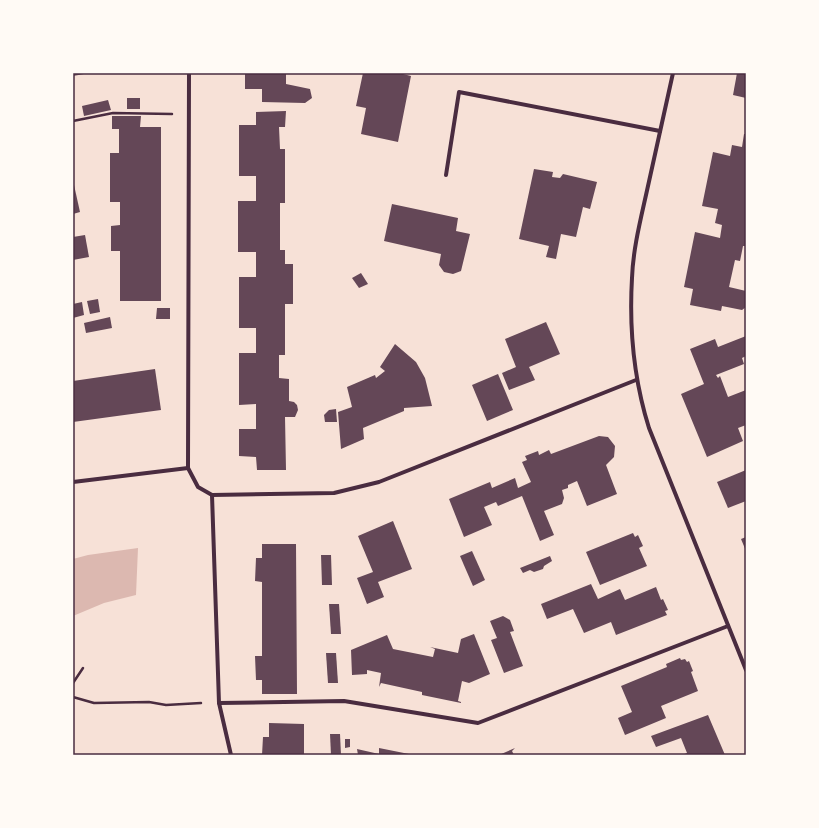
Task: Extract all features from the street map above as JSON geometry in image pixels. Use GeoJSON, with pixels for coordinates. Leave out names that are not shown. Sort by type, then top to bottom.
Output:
{"type":"FeatureCollection","features":[{"type":"Feature","properties":{"kind":"street"},"geometry":{"type":"LineString","coordinates":[[189,73],[188,468],[198,487],[212,495],[334,493],[379,482],[636,380]]}},
{"type":"Feature","properties":{"kind":"street"},"geometry":{"type":"LineString","coordinates":[[673,73],[637,237],[632,277],[631,314],[636,380],[639,397],[648,428],[746,670]]}},
{"type":"Feature","properties":{"kind":"street"},"geometry":{"type":"LineString","coordinates":[[446,175],[459,92],[660,131]]}},
{"type":"Feature","properties":{"kind":"street"},"geometry":{"type":"LineString","coordinates":[[73,482],[188,468]]}},
{"type":"Feature","properties":{"kind":"street"},"geometry":{"type":"LineString","coordinates":[[212,495],[219,703],[231,755]]}},
{"type":"Feature","properties":{"kind":"street"},"geometry":{"type":"LineString","coordinates":[[219,703],[344,701],[478,723],[728,626]]}},
{"type":"Feature","properties":{"kind":"path"},"geometry":{"type":"LineString","coordinates":[[73,121],[112,113],[189,114]]}},
{"type":"Feature","properties":{"kind":"path"},"geometry":{"type":"LineString","coordinates":[[73,683],[83,668]]}},
{"type":"Feature","properties":{"kind":"path"},"geometry":{"type":"LineString","coordinates":[[73,697],[94,704],[148,702],[166,705],[219,703]]}},
{"type":"Feature","properties":{"kind":"shaded area"},"geometry":{"type":"Polygon","coordinates":[[[138,548],[136,595],[104,603],[73,616],[73,559],[88,555],[138,548]]]}},
{"type":"Feature","properties":{"kind":"building"},"geometry":{"type":"Polygon","coordinates":[[[73,73],[84,73],[84,74],[73,76],[73,73]]]}},
{"type":"Feature","properties":{"kind":"building"},"geometry":{"type":"Polygon","coordinates":[[[245,73],[286,73],[286,84],[310,89],[312,98],[305,103],[262,102],[262,89],[245,89],[245,73]]]}},
{"type":"Feature","properties":{"kind":"building"},"geometry":{"type":"Polygon","coordinates":[[[363,73],[399,73],[411,76],[398,142],[361,134],[366,108],[356,106],[363,73]]]}},
{"type":"Feature","properties":{"kind":"building"},"geometry":{"type":"Polygon","coordinates":[[[737,73],[746,73],[746,98],[733,95],[737,73]]]}},
{"type":"Feature","properties":{"kind":"building"},"geometry":{"type":"Polygon","coordinates":[[[127,98],[140,98],[140,109],[127,109],[127,98]]]}},
{"type":"Feature","properties":{"kind":"building"},"geometry":{"type":"Polygon","coordinates":[[[108,100],[111,110],[84,116],[82,106],[108,100]]]}},
{"type":"Feature","properties":{"kind":"building"},"geometry":{"type":"Polygon","coordinates":[[[286,111],[285,127],[279,127],[280,149],[285,149],[285,203],[280,203],[280,250],[285,250],[285,264],[293,264],[293,304],[285,304],[285,355],[279,355],[279,378],[289,379],[289,401],[294,402],[297,405],[298,410],[295,417],[285,417],[286,470],[257,470],[256,457],[239,456],[239,429],[256,429],[256,404],[239,405],[239,353],[256,353],[256,328],[239,328],[239,277],[256,277],[256,252],[238,252],[238,201],[256,201],[256,176],[239,176],[239,125],[256,125],[256,112],[286,111]]]}},
{"type":"Feature","properties":{"kind":"building"},"geometry":{"type":"Polygon","coordinates":[[[112,116],[141,116],[140,127],[161,127],[161,301],[120,301],[120,251],[111,251],[111,226],[120,225],[120,202],[110,202],[110,153],[119,153],[119,129],[112,129],[112,116]]]}},
{"type":"Feature","properties":{"kind":"building"},"geometry":{"type":"Polygon","coordinates":[[[744,134],[746,134],[746,246],[743,246],[740,261],[735,260],[729,287],[746,291],[746,307],[742,310],[722,306],[721,311],[690,305],[693,289],[684,287],[695,232],[720,238],[722,225],[715,223],[718,209],[702,206],[713,152],[730,156],[732,145],[742,147],[744,134]]]}},
{"type":"Feature","properties":{"kind":"building"},"geometry":{"type":"Polygon","coordinates":[[[534,169],[553,172],[552,177],[560,178],[563,174],[597,182],[590,209],[583,207],[576,237],[561,234],[556,259],[546,257],[549,246],[519,239],[534,169]]]}},
{"type":"Feature","properties":{"kind":"building"},"geometry":{"type":"Polygon","coordinates":[[[74,185],[80,212],[73,214],[73,186],[74,185]]]}},
{"type":"Feature","properties":{"kind":"building"},"geometry":{"type":"Polygon","coordinates":[[[392,204],[458,218],[456,231],[470,234],[461,271],[453,274],[444,272],[439,265],[441,254],[384,241],[392,204]]]}},
{"type":"Feature","properties":{"kind":"building"},"geometry":{"type":"Polygon","coordinates":[[[85,235],[89,257],[73,260],[73,237],[85,235]]]}},
{"type":"Feature","properties":{"kind":"building"},"geometry":{"type":"Polygon","coordinates":[[[361,273],[368,284],[359,288],[352,278],[361,273]]]}},
{"type":"Feature","properties":{"kind":"building"},"geometry":{"type":"Polygon","coordinates":[[[98,299],[100,312],[90,314],[87,301],[98,299]]]}},
{"type":"Feature","properties":{"kind":"building"},"geometry":{"type":"Polygon","coordinates":[[[82,302],[84,315],[73,318],[73,304],[82,302]]]}},
{"type":"Feature","properties":{"kind":"building"},"geometry":{"type":"Polygon","coordinates":[[[157,308],[170,308],[170,319],[156,319],[157,308]]]}},
{"type":"Feature","properties":{"kind":"building"},"geometry":{"type":"Polygon","coordinates":[[[110,317],[112,328],[86,333],[84,323],[110,317]]]}},
{"type":"Feature","properties":{"kind":"building"},"geometry":{"type":"Polygon","coordinates":[[[546,322],[560,354],[529,367],[535,380],[509,390],[502,373],[516,367],[505,339],[546,322]]]}},
{"type":"Feature","properties":{"kind":"building"},"geometry":{"type":"Polygon","coordinates":[[[746,336],[746,356],[742,358],[744,364],[716,375],[718,378],[720,376],[728,397],[746,390],[746,425],[738,428],[743,441],[707,457],[681,394],[704,384],[690,349],[715,339],[718,347],[746,336]]]}},
{"type":"Feature","properties":{"kind":"building"},"geometry":{"type":"Polygon","coordinates":[[[395,344],[416,362],[425,378],[432,406],[404,408],[404,411],[363,428],[364,439],[341,449],[338,412],[352,407],[347,387],[375,375],[376,378],[385,371],[380,367],[395,344]]]}},
{"type":"Feature","properties":{"kind":"building"},"geometry":{"type":"Polygon","coordinates":[[[155,369],[161,410],[73,422],[73,381],[155,369]]]}},
{"type":"Feature","properties":{"kind":"building"},"geometry":{"type":"Polygon","coordinates":[[[498,374],[513,410],[487,421],[472,385],[498,374]]]}},
{"type":"Feature","properties":{"kind":"building"},"geometry":{"type":"Polygon","coordinates":[[[336,409],[337,422],[325,422],[324,415],[329,410],[336,409]]]}},
{"type":"Feature","properties":{"kind":"building"},"geometry":{"type":"Polygon","coordinates":[[[599,436],[608,437],[615,446],[614,457],[606,465],[617,494],[587,506],[577,481],[568,485],[568,488],[562,490],[564,498],[562,504],[544,511],[554,535],[540,541],[522,496],[498,506],[496,502],[484,507],[492,525],[464,537],[449,499],[490,482],[492,488],[515,478],[518,488],[531,482],[522,462],[527,460],[525,456],[538,451],[539,455],[549,450],[551,454],[599,436]]]}},
{"type":"Feature","properties":{"kind":"building"},"geometry":{"type":"Polygon","coordinates":[[[746,470],[746,501],[728,508],[717,482],[746,470]]]}},
{"type":"Feature","properties":{"kind":"building"},"geometry":{"type":"Polygon","coordinates":[[[393,521],[412,569],[378,582],[384,597],[367,604],[357,578],[373,572],[358,536],[393,521]]]}},
{"type":"Feature","properties":{"kind":"building"},"geometry":{"type":"Polygon","coordinates":[[[633,533],[635,537],[638,535],[643,546],[639,548],[647,566],[600,585],[586,552],[633,533]]]}},
{"type":"Feature","properties":{"kind":"building"},"geometry":{"type":"Polygon","coordinates":[[[746,537],[746,551],[741,539],[746,537]]]}},
{"type":"Feature","properties":{"kind":"building"},"geometry":{"type":"Polygon","coordinates":[[[262,544],[296,544],[297,694],[262,694],[262,680],[256,680],[255,656],[262,656],[262,582],[255,581],[256,558],[262,558],[262,544]]]}},
{"type":"Feature","properties":{"kind":"building"},"geometry":{"type":"Polygon","coordinates":[[[472,551],[485,580],[473,586],[460,556],[472,551]]]}},
{"type":"Feature","properties":{"kind":"building"},"geometry":{"type":"Polygon","coordinates":[[[321,555],[331,555],[332,585],[322,585],[321,555]]]}},
{"type":"Feature","properties":{"kind":"building"},"geometry":{"type":"Polygon","coordinates":[[[550,556],[552,561],[544,566],[543,569],[534,572],[530,570],[523,573],[520,568],[550,556]]]}},
{"type":"Feature","properties":{"kind":"building"},"geometry":{"type":"Polygon","coordinates":[[[591,584],[598,599],[620,589],[625,600],[656,587],[661,600],[663,599],[668,610],[665,611],[667,615],[616,635],[611,622],[584,633],[573,609],[547,619],[541,604],[591,584]]]}},
{"type":"Feature","properties":{"kind":"building"},"geometry":{"type":"Polygon","coordinates":[[[329,604],[339,604],[341,634],[331,634],[329,604]]]}},
{"type":"Feature","properties":{"kind":"building"},"geometry":{"type":"Polygon","coordinates":[[[503,616],[510,620],[514,631],[510,632],[523,666],[504,673],[491,640],[497,638],[490,621],[503,616]]]}},
{"type":"Feature","properties":{"kind":"building"},"geometry":{"type":"Polygon","coordinates":[[[474,634],[490,674],[469,683],[462,681],[458,701],[461,703],[422,695],[422,692],[381,683],[379,687],[381,673],[367,670],[367,674],[352,675],[351,650],[387,635],[393,649],[433,657],[435,649],[430,647],[458,653],[461,639],[474,634]]]}},
{"type":"Feature","properties":{"kind":"building"},"geometry":{"type":"Polygon","coordinates":[[[326,653],[336,653],[338,683],[328,683],[326,653]]]}},
{"type":"Feature","properties":{"kind":"building"},"geometry":{"type":"Polygon","coordinates":[[[680,658],[681,660],[685,659],[687,662],[689,661],[693,671],[691,672],[698,691],[661,706],[666,718],[625,735],[618,718],[632,712],[621,686],[667,667],[666,664],[680,658]]]}},
{"type":"Feature","properties":{"kind":"building"},"geometry":{"type":"Polygon","coordinates":[[[708,715],[725,755],[682,755],[687,753],[681,738],[656,747],[651,736],[708,715]]]}},
{"type":"Feature","properties":{"kind":"building"},"geometry":{"type":"Polygon","coordinates":[[[269,723],[304,724],[304,755],[262,755],[263,737],[269,737],[269,723]]]}},
{"type":"Feature","properties":{"kind":"building"},"geometry":{"type":"Polygon","coordinates":[[[330,734],[340,734],[341,755],[331,755],[330,734]]]}},
{"type":"Feature","properties":{"kind":"building"},"geometry":{"type":"Polygon","coordinates":[[[345,739],[350,739],[350,747],[345,748],[345,739]]]}},
{"type":"Feature","properties":{"kind":"building"},"geometry":{"type":"Polygon","coordinates":[[[379,748],[409,755],[358,755],[357,749],[379,754],[379,748]]]}},
{"type":"Feature","properties":{"kind":"building"},"geometry":{"type":"Polygon","coordinates":[[[515,748],[512,751],[514,755],[499,755],[515,748]]]}}]}
